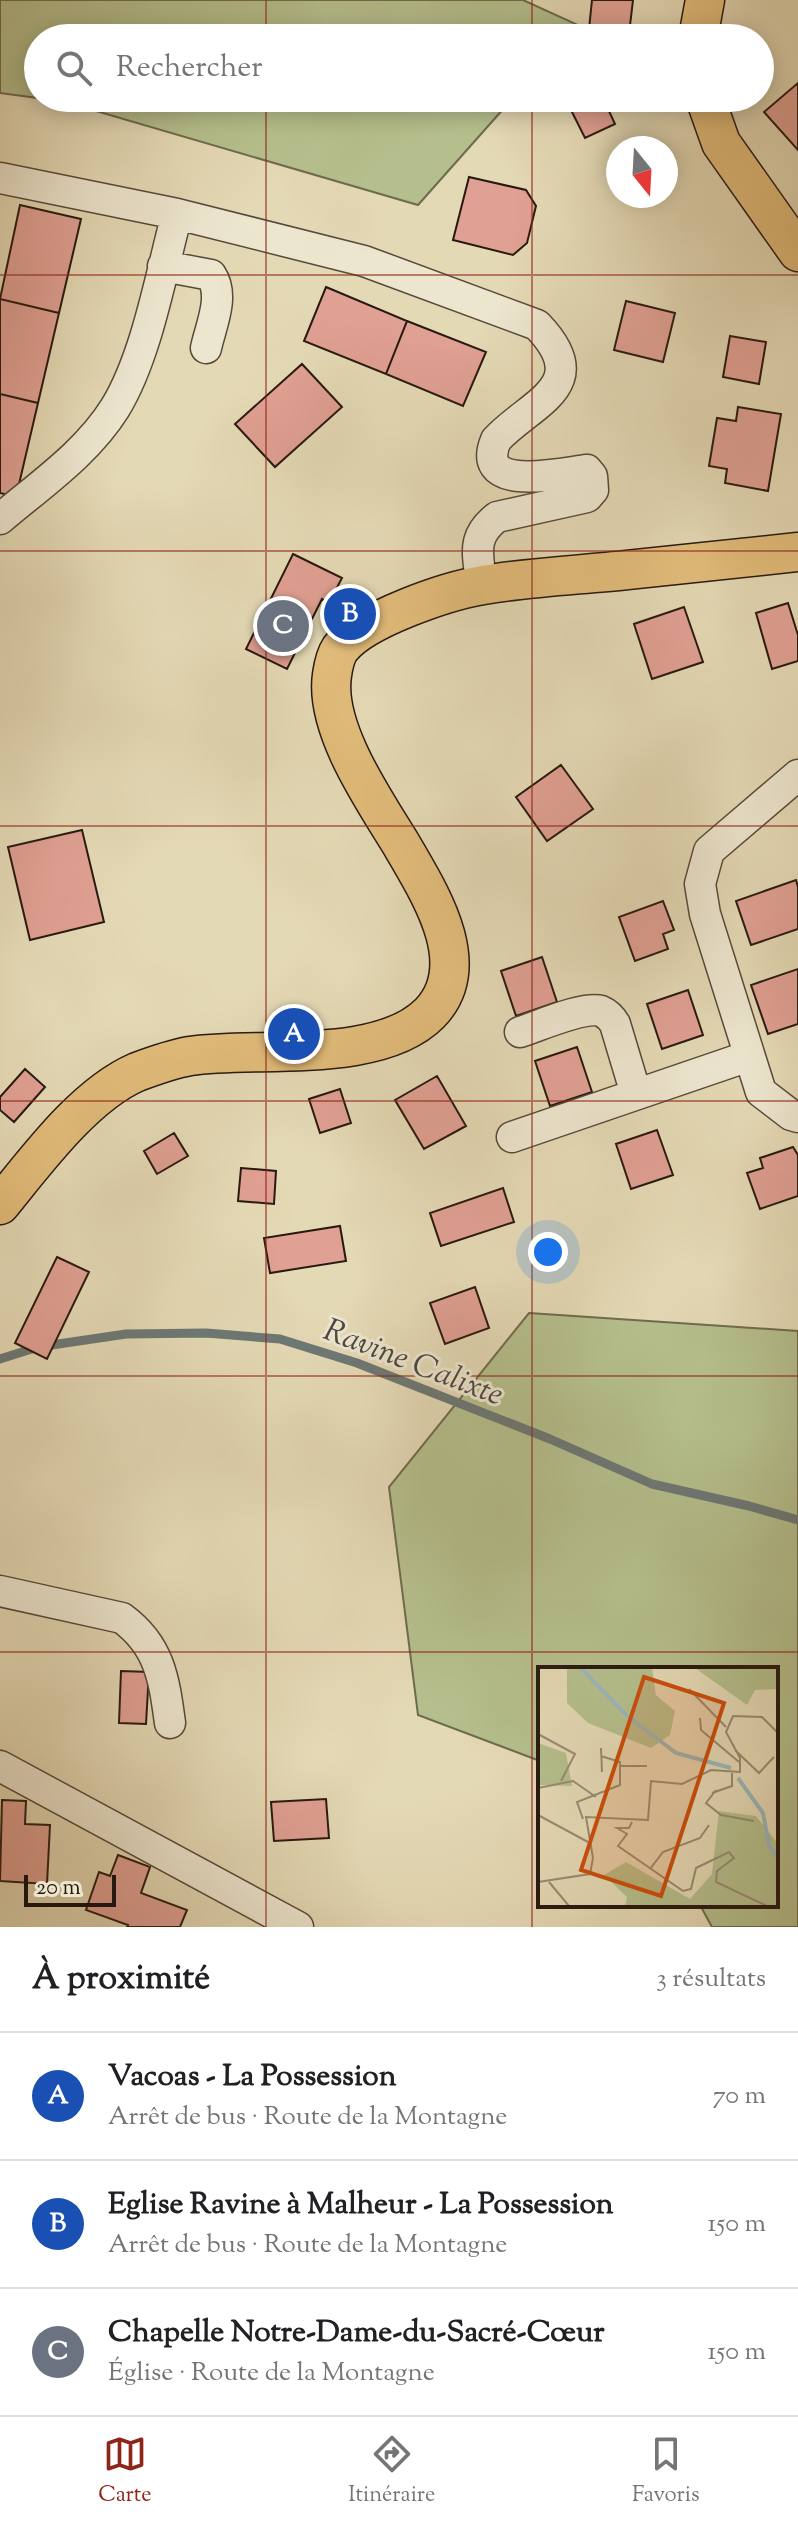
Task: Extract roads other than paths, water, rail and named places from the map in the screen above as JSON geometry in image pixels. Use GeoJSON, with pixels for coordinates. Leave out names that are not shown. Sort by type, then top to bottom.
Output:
{"type":"FeatureCollection","features":[{"type":"Feature","properties":{"kind":"main road"},"geometry":{"type":"LineString","coordinates":[[701,24],[705,0]]}},
{"type":"Feature","properties":{"kind":"main road"},"geometry":{"type":"LineString","coordinates":[[710,112],[721,143],[798,252]]}},
{"type":"Feature","properties":{"kind":"main road"},"geometry":{"type":"LineString","coordinates":[[0,1205],[59,1133],[90,1104],[135,1073],[188,1056],[361,1046],[403,1031],[429,1014],[447,989],[449,943],[435,902],[345,745],[331,692],[332,672],[339,649],[369,626],[403,609],[481,585],[798,552]]}},
{"type":"Feature","properties":{"kind":"street"},"geometry":{"type":"LineString","coordinates":[[0,178],[177,214],[364,261],[537,325],[551,339],[559,356],[560,374],[551,395],[496,440],[492,450],[493,462],[501,472],[514,477],[587,470],[592,476],[593,490],[587,497],[497,517],[486,526],[478,538],[481,585]]}},
{"type":"Feature","properties":{"kind":"street"},"geometry":{"type":"LineString","coordinates":[[0,519],[82,449],[114,410],[134,373],[177,214]]}},
{"type":"Feature","properties":{"kind":"street"},"geometry":{"type":"LineString","coordinates":[[163,266],[211,275],[217,283],[218,294],[206,348]]}},
{"type":"Feature","properties":{"kind":"street"},"geometry":{"type":"LineString","coordinates":[[798,775],[709,851],[700,884],[705,914],[761,1092],[798,1117]]}},
{"type":"Feature","properties":{"kind":"street"},"geometry":{"type":"LineString","coordinates":[[520,1032],[588,1010],[601,1011],[610,1016],[615,1024],[636,1094]]}},
{"type":"Feature","properties":{"kind":"street"},"geometry":{"type":"LineString","coordinates":[[512,1137],[749,1056]]}},
{"type":"Feature","properties":{"kind":"street"},"geometry":{"type":"LineString","coordinates":[[0,1591],[122,1618],[139,1630],[153,1650],[164,1681],[170,1723]]}},
{"type":"Feature","properties":{"kind":"street"},"geometry":{"type":"LineString","coordinates":[[0,1766],[298,1927]]}},
{"type":"Feature","properties":{"kind":"waterway","name":"Ravine Calixte"},"geometry":{"type":"LineString","coordinates":[[0,1359],[38,1347],[126,1334],[206,1333],[280,1339],[357,1363],[550,1439],[652,1484],[798,1520]]}},
{"type":"Feature","properties":{"kind":"place","name":"Eglise Ravine à Malheur - La Possession"},"geometry":{"type":"Point","coordinates":[350,614]}},
{"type":"Feature","properties":{"kind":"place","name":"Chapelle Notre-Dame-du-Sacré-Cœur"},"geometry":{"type":"Point","coordinates":[283,626]}},
{"type":"Feature","properties":{"kind":"place","name":"Vacoas - La Possession"},"geometry":{"type":"Point","coordinates":[294,1034]}}]}
